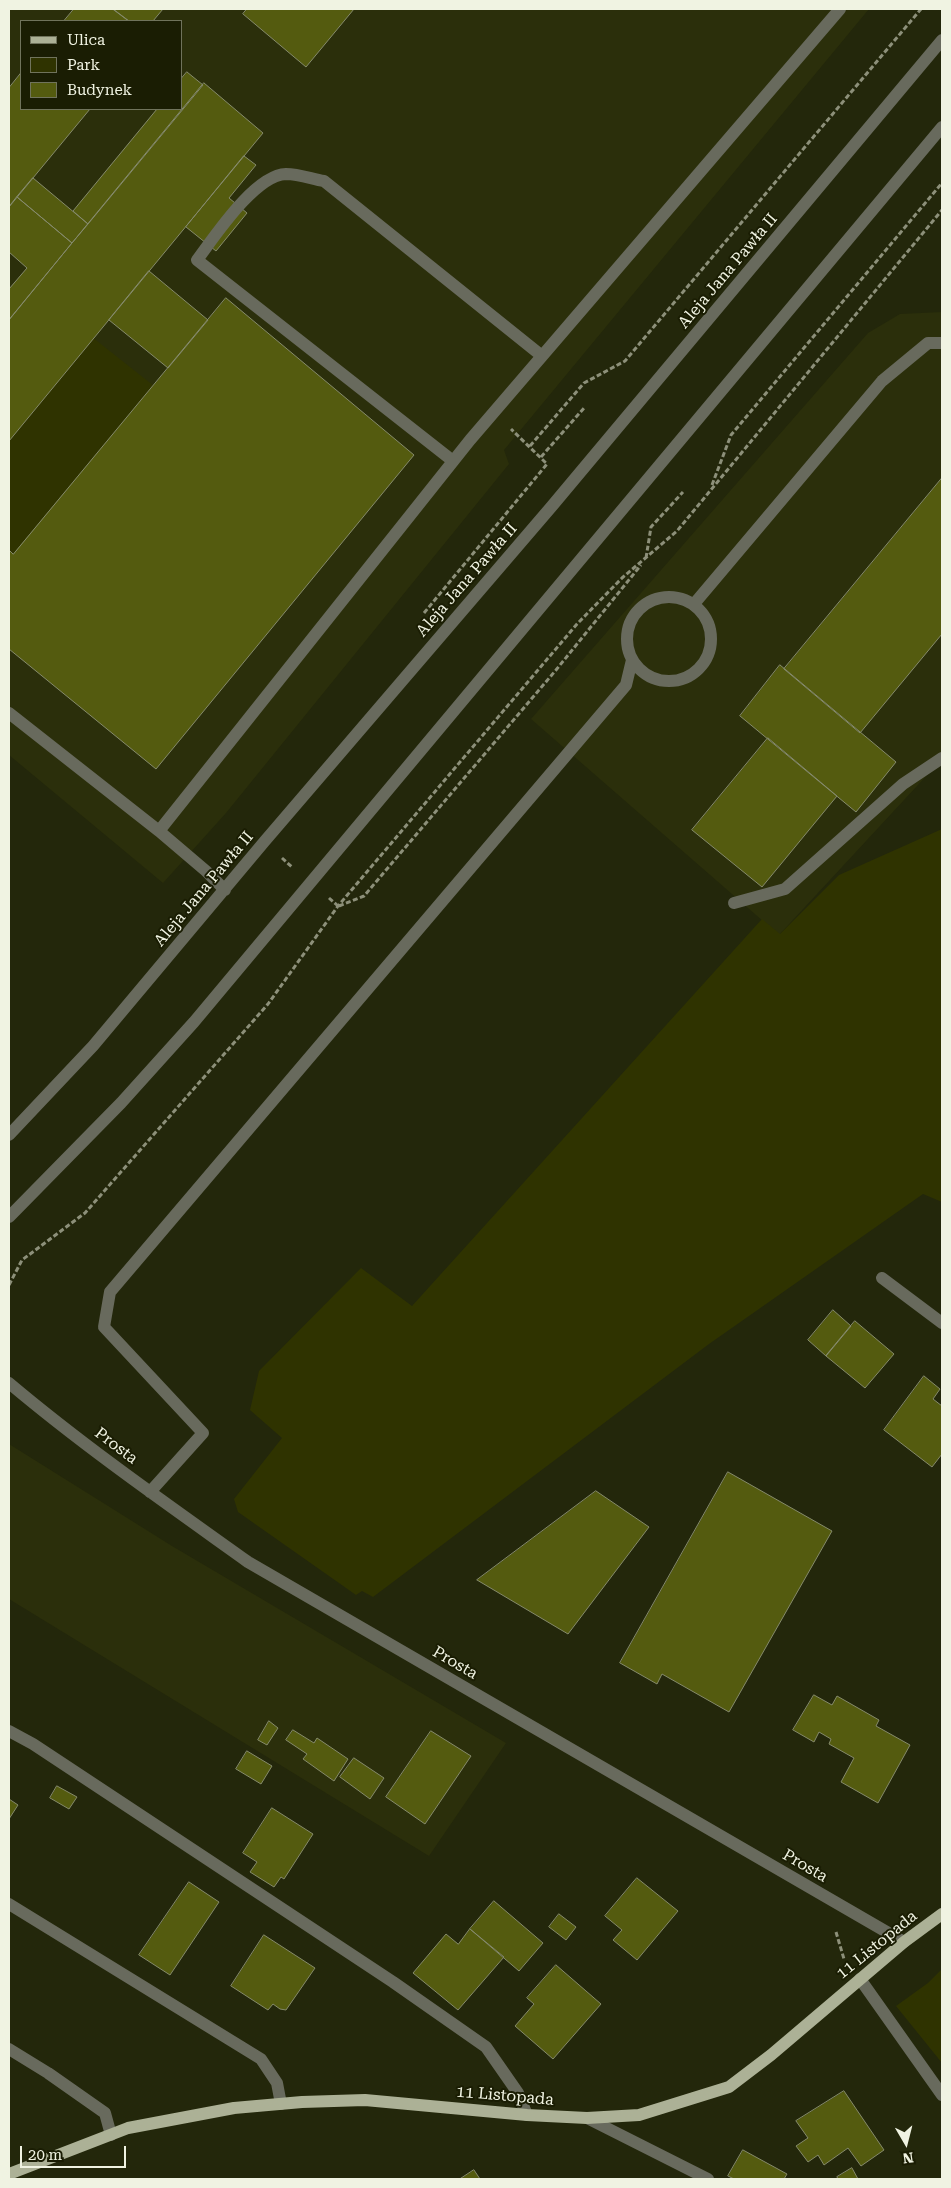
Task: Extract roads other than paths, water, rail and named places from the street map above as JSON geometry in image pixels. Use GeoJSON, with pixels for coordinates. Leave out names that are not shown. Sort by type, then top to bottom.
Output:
{"type":"FeatureCollection","features":[{"type":"Feature","properties":{"kind":"main road","name":"11 Listopada"},"geometry":{"type":"LineString","coordinates":[[9,2174],[128,2128],[234,2108],[365,2100],[526,2115],[587,2118],[639,2116],[729,2087],[771,2055],[904,1942],[942,1914]]}},
{"type":"Feature","properties":{"kind":"street"},"geometry":{"type":"LineString","coordinates":[[159,831],[453,461],[840,9]]}},
{"type":"Feature","properties":{"kind":"street","name":"Aleja Jana Pawła II"},"geometry":{"type":"LineString","coordinates":[[9,1135],[93,1046],[552,506],[942,40]]}},
{"type":"Feature","properties":{"kind":"street"},"geometry":{"type":"LineString","coordinates":[[9,1217],[121,1103],[194,1022],[942,127]]}},
{"type":"Feature","properties":{"kind":"street"},"geometry":{"type":"LineString","coordinates":[[453,461],[197,260],[243,201],[262,183],[285,174],[324,181],[542,356]]}},
{"type":"Feature","properties":{"kind":"street"},"geometry":{"type":"LineString","coordinates":[[694,604],[882,381],[928,343],[942,343]]}},
{"type":"Feature","properties":{"kind":"street"},"geometry":{"type":"LineString","coordinates":[[667,596],[681,598],[694,604],[704,614],[710,626],[712,640],[709,654],[702,666],[692,675],[679,681],[665,682],[652,679],[640,671],[632,660],[627,646],[626,632],[631,619],[640,607],[653,599],[667,596]]}},
{"type":"Feature","properties":{"kind":"street"},"geometry":{"type":"LineString","coordinates":[[150,1492],[202,1433],[104,1327],[110,1292],[626,685],[632,660]]}},
{"type":"Feature","properties":{"kind":"street"},"geometry":{"type":"LineString","coordinates":[[9,713],[159,831],[206,871],[225,890]]}},
{"type":"Feature","properties":{"kind":"street"},"geometry":{"type":"LineString","coordinates":[[734,903],[785,889],[903,784],[942,758]]}},
{"type":"Feature","properties":{"kind":"street"},"geometry":{"type":"LineString","coordinates":[[882,1278],[942,1323]]}},
{"type":"Feature","properties":{"kind":"street","name":"Prosta"},"geometry":{"type":"LineString","coordinates":[[9,1383],[42,1411],[150,1492],[248,1562],[904,1942]]}},
{"type":"Feature","properties":{"kind":"street"},"geometry":{"type":"LineString","coordinates":[[9,1731],[41,1749],[385,1976],[486,2047],[518,2093],[526,2115]]}},
{"type":"Feature","properties":{"kind":"street"},"geometry":{"type":"LineString","coordinates":[[9,1904],[261,2059],[277,2083],[281,2104]]}},
{"type":"Feature","properties":{"kind":"street"},"geometry":{"type":"LineString","coordinates":[[860,1979],[942,2095]]}},
{"type":"Feature","properties":{"kind":"street"},"geometry":{"type":"LineString","coordinates":[[9,2049],[48,2073],[105,2113],[111,2134]]}},
{"type":"Feature","properties":{"kind":"street"},"geometry":{"type":"LineString","coordinates":[[587,2118],[708,2179]]}}]}
